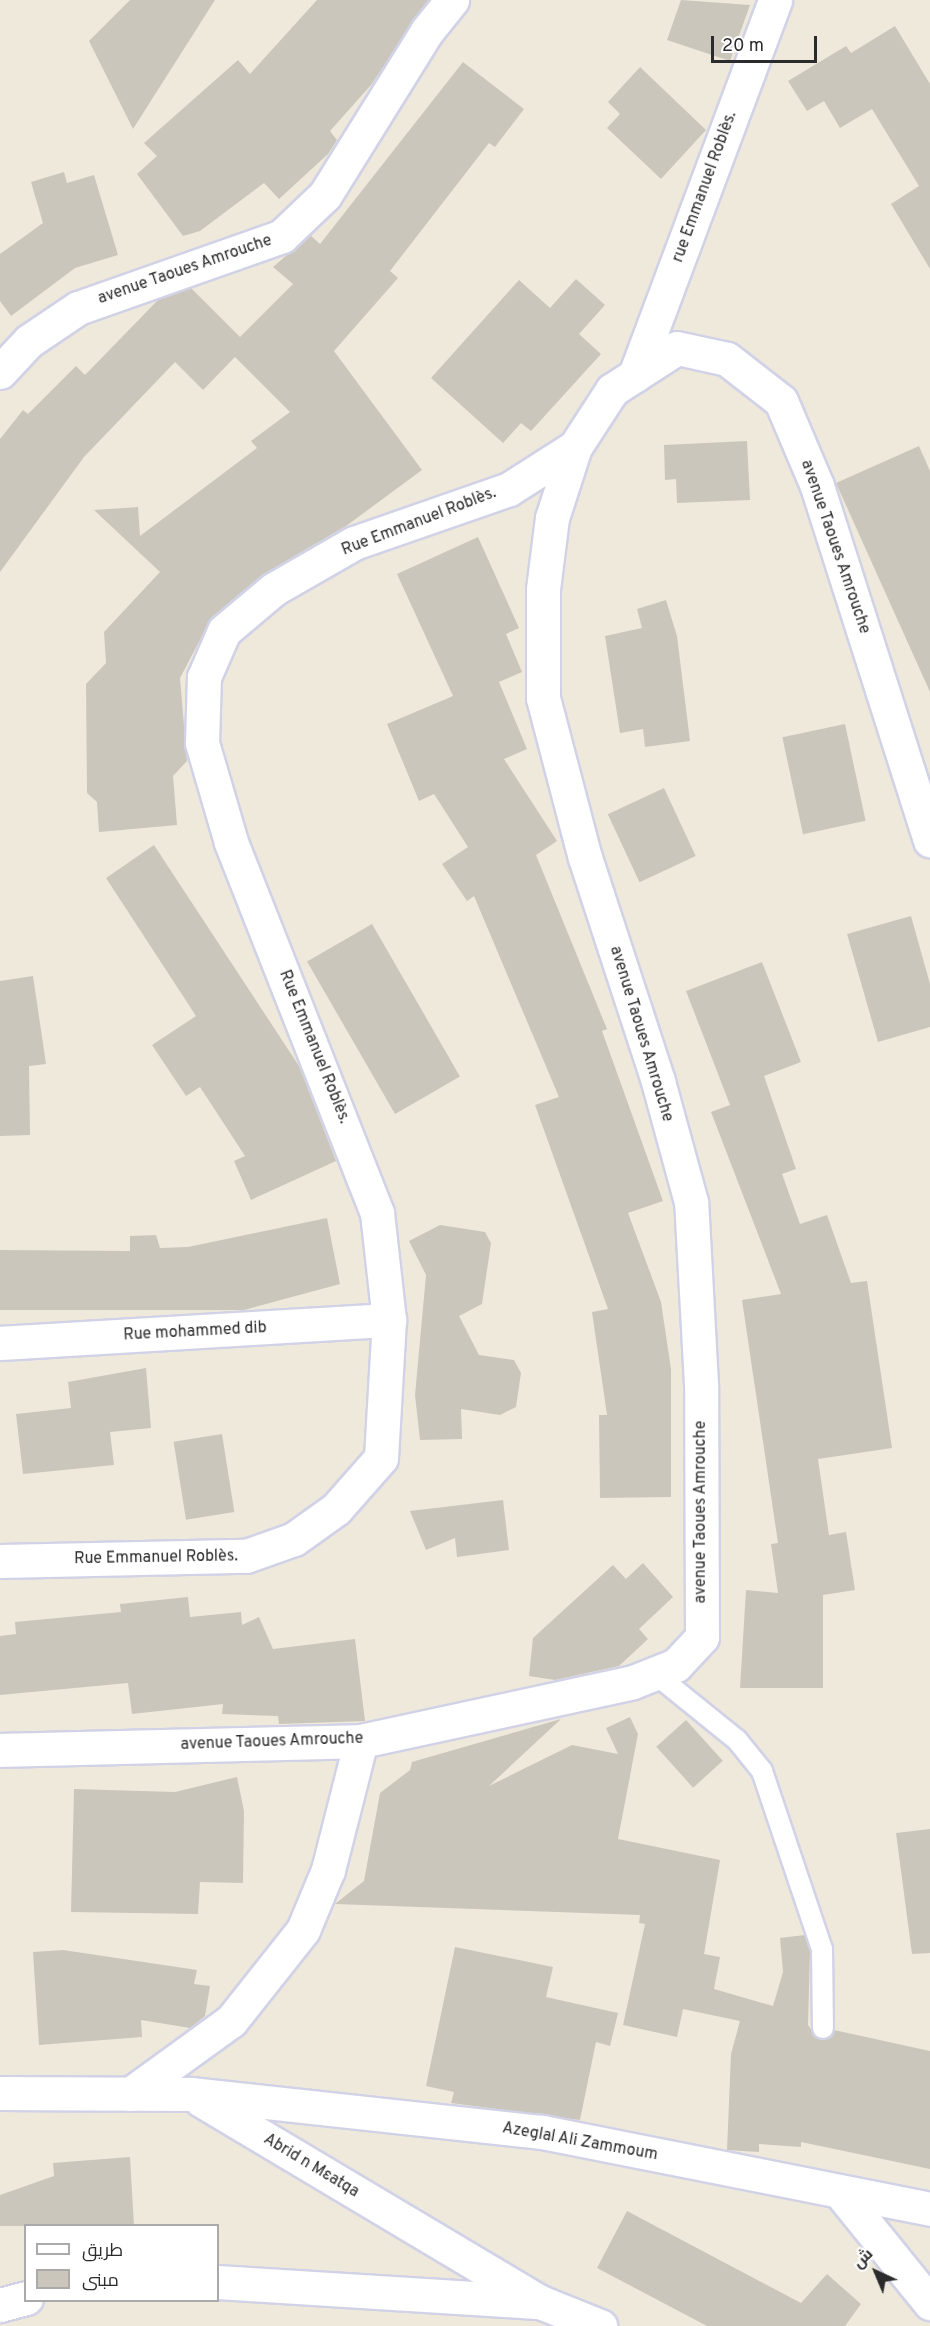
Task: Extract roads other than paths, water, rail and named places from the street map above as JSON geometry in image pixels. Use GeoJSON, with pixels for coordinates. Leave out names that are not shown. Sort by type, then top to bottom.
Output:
{"type":"FeatureCollection","features":[{"type":"Feature","properties":{"kind":"street","name":"avenue Taoues Amrouche"},"geometry":{"type":"LineString","coordinates":[[0,372],[29,341],[78,308],[282,236],[325,195],[427,31],[452,0]]}},
{"type":"Feature","properties":{"kind":"street","name":"rue Emmanuel Roblès."},"geometry":{"type":"LineString","coordinates":[[635,375],[775,0]]}},
{"type":"Feature","properties":{"kind":"street","name":"avenue Taoues Amrouche"},"geometry":{"type":"LineString","coordinates":[[0,1750],[361,1741],[654,1673],[676,1665],[702,1636],[701,1384],[691,1202],[658,1081],[585,858],[543,698],[543,589],[552,518],[575,447],[612,390],[677,348],[727,359],[781,401],[818,486],[930,840]]}},
{"type":"Feature","properties":{"kind":"street","name":"Rue Emmanuel Roblès."},"geometry":{"type":"LineString","coordinates":[[0,1561],[246,1556],[294,1539],[336,1509],[381,1458],[389,1320],[377,1213],[224,820],[202,743],[204,677],[224,631],[274,589],[354,543],[509,489],[575,447]]}},
{"type":"Feature","properties":{"kind":"street","name":"Rue mohammed dib"},"geometry":{"type":"LineString","coordinates":[[0,1343],[389,1320]]}},
{"type":"Feature","properties":{"kind":"street"},"geometry":{"type":"LineString","coordinates":[[130,2094],[231,2021],[303,1930],[328,1870],[361,1741]]}},
{"type":"Feature","properties":{"kind":"street"},"geometry":{"type":"LineString","coordinates":[[0,2093],[191,2094]]}},
{"type":"Feature","properties":{"kind":"street","name":"Azeglal Ali Zammoum"},"geometry":{"type":"LineString","coordinates":[[191,2094],[542,2132],[930,2210]]}},
{"type":"Feature","properties":{"kind":"street","name":"Abrid n Mɛatqa"},"geometry":{"type":"LineString","coordinates":[[191,2094],[540,2302],[600,2326]]}},
{"type":"Feature","properties":{"kind":"street"},"geometry":{"type":"LineString","coordinates":[[840,2192],[930,2303]]}},
{"type":"Feature","properties":{"kind":"street"},"geometry":{"type":"LineString","coordinates":[[219,2282],[540,2302]]}},
{"type":"Feature","properties":{"kind":"street"},"geometry":{"type":"LineString","coordinates":[[0,2305],[24,2299]]}},
{"type":"Feature","properties":{"kind":"lane"},"geometry":{"type":"LineString","coordinates":[[654,1673],[737,1740],[762,1771],[822,1949],[823,2028]]}}]}
